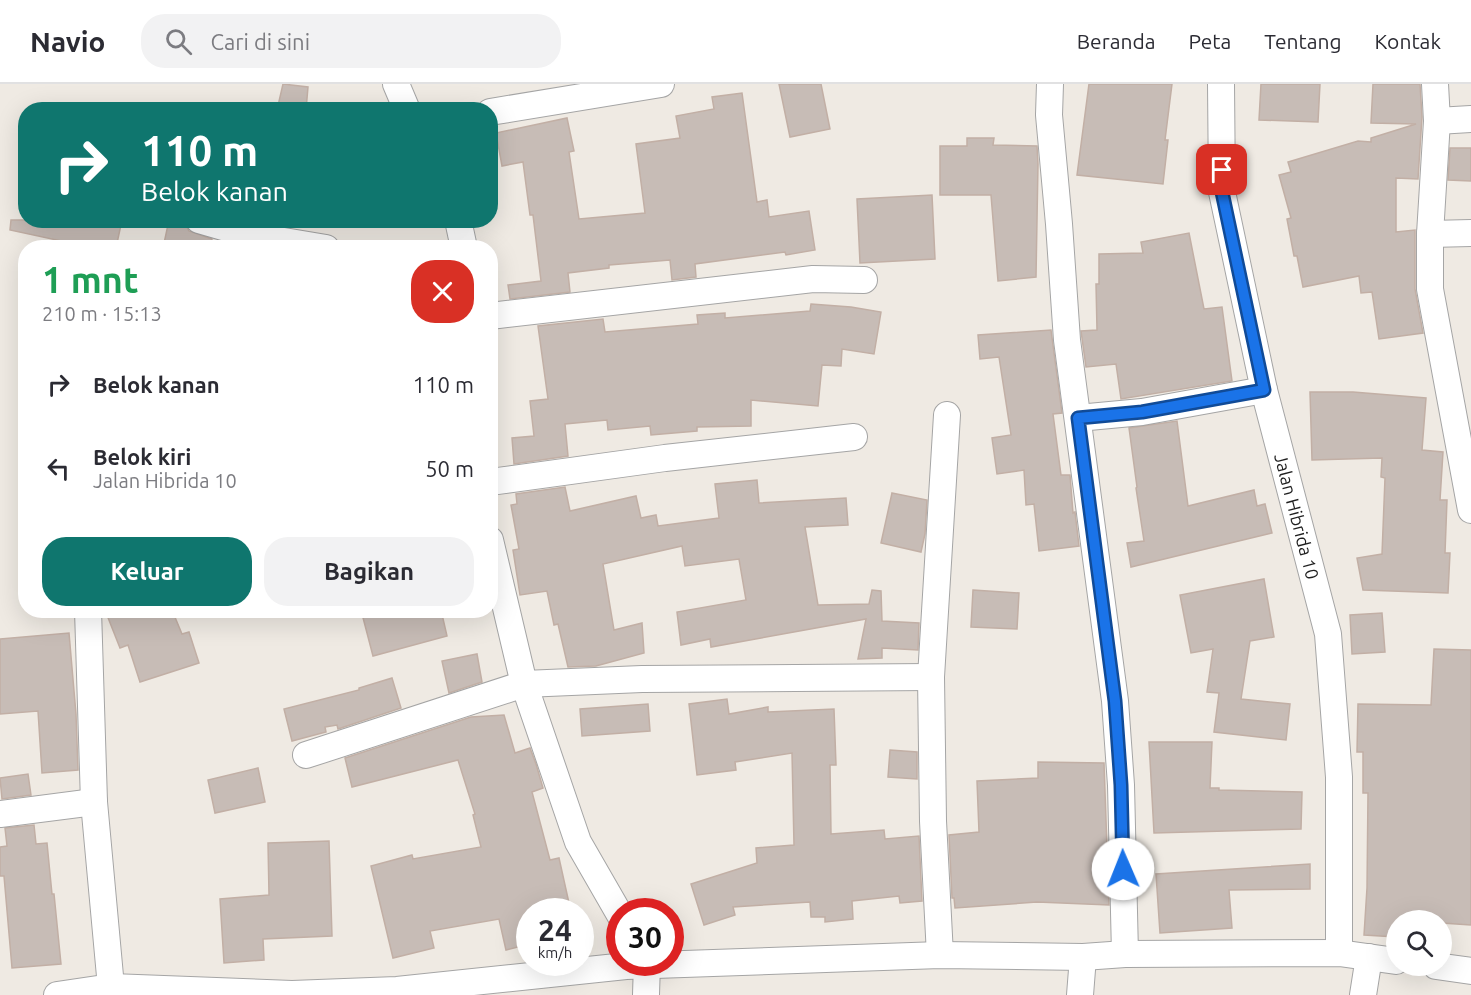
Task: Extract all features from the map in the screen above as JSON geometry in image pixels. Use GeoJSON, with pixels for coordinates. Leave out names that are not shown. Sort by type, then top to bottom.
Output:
{"type":"FeatureCollection","features":[{"type":"Feature","properties":{"kind":"street"},"geometry":{"type":"LineString","coordinates":[[498,110],[605,89],[662,84]]}},
{"type":"Feature","properties":{"kind":"street"},"geometry":{"type":"LineString","coordinates":[[1050,84],[1049,115],[1066,340],[1115,701],[1121,785],[1125,954]]}},
{"type":"Feature","properties":{"kind":"street","name":"Jalan Hibrida 10"},"geometry":{"type":"LineString","coordinates":[[1221,84],[1222,192],[1264,390],[1328,634],[1339,777],[1340,952]]}},
{"type":"Feature","properties":{"kind":"street"},"geometry":{"type":"LineString","coordinates":[[1435,84],[1437,121],[1430,289],[1471,510]]}},
{"type":"Feature","properties":{"kind":"street"},"geometry":{"type":"LineString","coordinates":[[1437,121],[1471,119]]}},
{"type":"Feature","properties":{"kind":"street"},"geometry":{"type":"LineString","coordinates":[[226,228],[278,240]]}},
{"type":"Feature","properties":{"kind":"street"},"geometry":{"type":"LineString","coordinates":[[1431,234],[1471,233]]}},
{"type":"Feature","properties":{"kind":"street"},"geometry":{"type":"LineString","coordinates":[[498,315],[813,279],[864,280]]}},
{"type":"Feature","properties":{"kind":"street"},"geometry":{"type":"LineString","coordinates":[[1078,418],[1142,412],[1264,390]]}},
{"type":"Feature","properties":{"kind":"street"},"geometry":{"type":"LineString","coordinates":[[940,955],[933,821],[931,677],[947,416]]}},
{"type":"Feature","properties":{"kind":"street"},"geometry":{"type":"LineString","coordinates":[[498,481],[665,458],[855,438]]}},
{"type":"Feature","properties":{"kind":"street"},"geometry":{"type":"LineString","coordinates":[[498,574],[524,684],[578,842],[610,898]]}},
{"type":"Feature","properties":{"kind":"street"},"geometry":{"type":"LineString","coordinates":[[88,618],[94,802],[111,987]]}},
{"type":"Feature","properties":{"kind":"street"},"geometry":{"type":"LineString","coordinates":[[306,754],[524,684],[642,679],[931,677]]}},
{"type":"Feature","properties":{"kind":"street"},"geometry":{"type":"LineString","coordinates":[[0,814],[94,802]]}},
{"type":"Feature","properties":{"kind":"street"},"geometry":{"type":"LineString","coordinates":[[684,963],[940,955],[1083,957],[1125,954],[1340,952],[1386,960]]}},
{"type":"Feature","properties":{"kind":"street"},"geometry":{"type":"LineString","coordinates":[[1080,995],[1083,957]]}},
{"type":"Feature","properties":{"kind":"street"},"geometry":{"type":"LineString","coordinates":[[1363,995],[1369,957]]}},
{"type":"Feature","properties":{"kind":"street"},"geometry":{"type":"LineString","coordinates":[[1452,968],[1471,971]]}},
{"type":"Feature","properties":{"kind":"street"},"geometry":{"type":"LineString","coordinates":[[57,995],[111,987],[292,994],[397,993],[606,969]]}},
{"type":"Feature","properties":{"kind":"street"},"geometry":{"type":"LineString","coordinates":[[646,995],[647,976]]}},
{"type":"Feature","properties":{"kind":"building"},"geometry":{"type":"Polygon","coordinates":[[[283,84],[308,87],[307,102],[279,102],[283,84]]]}},
{"type":"Feature","properties":{"kind":"building"},"geometry":{"type":"Polygon","coordinates":[[[779,84],[821,84],[830,129],[790,137],[779,84]]]}},
{"type":"Feature","properties":{"kind":"building"},"geometry":{"type":"Polygon","coordinates":[[[1089,84],[1172,84],[1165,140],[1168,140],[1163,184],[1077,175],[1089,84]]]}},
{"type":"Feature","properties":{"kind":"building"},"geometry":{"type":"Polygon","coordinates":[[[1261,84],[1320,84],[1318,122],[1259,120],[1261,84]]]}},
{"type":"Feature","properties":{"kind":"building"},"geometry":{"type":"Polygon","coordinates":[[[1373,84],[1420,84],[1422,117],[1418,179],[1396,178],[1396,232],[1415,230],[1415,289],[1423,333],[1379,339],[1372,292],[1361,293],[1359,276],[1303,287],[1287,219],[1291,218],[1279,175],[1291,172],[1288,162],[1358,141],[1371,142],[1371,138],[1416,124],[1371,123],[1373,84]]]}},
{"type":"Feature","properties":{"kind":"building"},"geometry":{"type":"Polygon","coordinates":[[[742,93],[757,202],[767,200],[769,217],[809,211],[815,250],[695,264],[696,277],[672,280],[670,260],[609,265],[609,268],[568,273],[570,292],[510,299],[508,285],[541,281],[533,215],[530,215],[523,162],[502,166],[498,133],[567,118],[574,151],[569,152],[579,219],[645,213],[636,144],[680,138],[676,116],[714,109],[712,97],[742,93]]]}},
{"type":"Feature","properties":{"kind":"building"},"geometry":{"type":"Polygon","coordinates":[[[967,138],[994,138],[993,145],[1037,146],[1036,277],[998,281],[991,195],[940,195],[940,146],[967,146],[967,138]]]}},
{"type":"Feature","properties":{"kind":"building"},"geometry":{"type":"Polygon","coordinates":[[[1450,148],[1471,148],[1471,181],[1448,180],[1450,148]]]}},
{"type":"Feature","properties":{"kind":"building"},"geometry":{"type":"Polygon","coordinates":[[[932,195],[935,259],[860,263],[857,199],[932,195]]]}},
{"type":"Feature","properties":{"kind":"building"},"geometry":{"type":"Polygon","coordinates":[[[11,220],[18,220],[18,228],[120,228],[118,240],[57,240],[10,230],[11,220]]]}},
{"type":"Feature","properties":{"kind":"building"},"geometry":{"type":"Polygon","coordinates":[[[167,228],[188,228],[189,231],[212,239],[212,240],[165,240],[167,228]]]}},
{"type":"Feature","properties":{"kind":"building"},"geometry":{"type":"Polygon","coordinates":[[[1189,233],[1204,309],[1222,307],[1232,381],[1121,399],[1116,364],[1086,367],[1081,331],[1097,330],[1096,284],[1099,284],[1099,254],[1143,253],[1141,242],[1189,233]]]}},
{"type":"Feature","properties":{"kind":"building"},"geometry":{"type":"Polygon","coordinates":[[[811,304],[881,312],[874,354],[842,349],[841,366],[822,365],[818,406],[751,400],[751,426],[697,427],[697,431],[651,435],[650,426],[608,430],[607,420],[565,424],[568,456],[514,464],[512,438],[534,436],[530,401],[548,399],[538,326],[603,319],[605,332],[698,324],[697,315],[725,313],[725,318],[810,311],[811,304]]]}},
{"type":"Feature","properties":{"kind":"building"},"geometry":{"type":"Polygon","coordinates":[[[1051,330],[1062,413],[1053,414],[1061,475],[1070,475],[1073,513],[1075,512],[1079,546],[1039,551],[1034,504],[1026,505],[1024,470],[997,474],[992,438],[1011,435],[999,357],[980,359],[978,335],[1051,330]]]}},
{"type":"Feature","properties":{"kind":"building"},"geometry":{"type":"Polygon","coordinates":[[[1310,392],[1353,392],[1426,398],[1422,450],[1443,452],[1440,500],[1447,500],[1445,553],[1450,553],[1448,593],[1363,590],[1357,558],[1382,554],[1385,478],[1381,477],[1382,458],[1312,460],[1310,392]]]}},
{"type":"Feature","properties":{"kind":"building"},"geometry":{"type":"Polygon","coordinates":[[[1177,421],[1188,506],[1254,490],[1257,506],[1265,504],[1272,533],[1131,567],[1127,543],[1144,541],[1129,428],[1177,421]]]}},
{"type":"Feature","properties":{"kind":"building"},"geometry":{"type":"Polygon","coordinates":[[[757,480],[759,503],[846,498],[848,525],[805,527],[818,605],[869,604],[872,590],[881,591],[882,621],[919,623],[918,650],[882,648],[882,658],[858,659],[866,619],[711,647],[710,639],[681,645],[677,612],[746,600],[739,559],[685,566],[682,546],[603,564],[614,630],[642,623],[644,653],[596,666],[568,667],[558,624],[554,625],[547,591],[520,595],[513,550],[519,549],[511,505],[517,504],[516,494],[565,487],[570,511],[636,496],[641,518],[656,515],[658,526],[719,518],[715,484],[757,480]]]}},
{"type":"Feature","properties":{"kind":"building"},"geometry":{"type":"Polygon","coordinates":[[[892,493],[927,500],[925,534],[921,552],[881,543],[892,493]]]}},
{"type":"Feature","properties":{"kind":"building"},"geometry":{"type":"Polygon","coordinates":[[[1264,579],[1274,637],[1250,641],[1241,699],[1290,704],[1286,740],[1214,732],[1219,693],[1207,692],[1213,649],[1191,653],[1180,595],[1264,579]]]}},
{"type":"Feature","properties":{"kind":"building"},"geometry":{"type":"Polygon","coordinates":[[[973,590],[1019,593],[1017,629],[971,627],[973,590]]]}},
{"type":"Feature","properties":{"kind":"building"},"geometry":{"type":"Polygon","coordinates":[[[1382,613],[1385,652],[1352,654],[1350,615],[1382,613]]]}},
{"type":"Feature","properties":{"kind":"building"},"geometry":{"type":"Polygon","coordinates":[[[108,618],[175,618],[182,634],[189,632],[199,663],[140,682],[128,645],[120,648],[108,618]]]}},
{"type":"Feature","properties":{"kind":"building"},"geometry":{"type":"Polygon","coordinates":[[[363,618],[443,618],[447,636],[373,656],[363,618]]]}},
{"type":"Feature","properties":{"kind":"building"},"geometry":{"type":"Polygon","coordinates":[[[69,633],[78,770],[42,773],[38,711],[0,714],[0,639],[69,633]]]}},
{"type":"Feature","properties":{"kind":"building"},"geometry":{"type":"Polygon","coordinates":[[[1434,649],[1471,650],[1471,925],[1452,924],[1452,910],[1386,910],[1386,936],[1364,935],[1368,793],[1363,793],[1363,752],[1357,752],[1358,704],[1431,705],[1434,649]]]}},
{"type":"Feature","properties":{"kind":"building"},"geometry":{"type":"Polygon","coordinates":[[[477,654],[482,682],[449,693],[442,661],[477,654]]]}},
{"type":"Feature","properties":{"kind":"building"},"geometry":{"type":"Polygon","coordinates":[[[392,678],[401,708],[338,729],[337,725],[325,727],[326,732],[292,741],[284,709],[359,690],[359,688],[392,678]]]}},
{"type":"Feature","properties":{"kind":"building"},"geometry":{"type":"Polygon","coordinates":[[[727,699],[729,714],[768,707],[768,712],[834,709],[836,765],[830,765],[831,834],[884,830],[885,839],[919,836],[922,901],[900,903],[899,896],[852,901],[853,919],[825,922],[825,917],[811,917],[810,902],[733,907],[735,915],[704,925],[691,884],[757,863],[756,848],[794,845],[792,753],[735,762],[736,770],[697,775],[689,704],[727,699]]]}},
{"type":"Feature","properties":{"kind":"building"},"geometry":{"type":"Polygon","coordinates":[[[648,704],[650,731],[582,736],[580,709],[648,704]]]}},
{"type":"Feature","properties":{"kind":"building"},"geometry":{"type":"Polygon","coordinates":[[[504,715],[515,753],[530,748],[543,788],[532,792],[550,860],[559,858],[568,898],[516,898],[516,948],[506,950],[499,919],[430,931],[434,948],[393,958],[371,866],[412,855],[413,859],[481,847],[473,815],[475,814],[458,760],[352,787],[345,758],[471,717],[504,715]]]}},
{"type":"Feature","properties":{"kind":"building"},"geometry":{"type":"Polygon","coordinates":[[[1149,742],[1212,742],[1210,788],[1302,792],[1301,829],[1154,833],[1149,742]]]}},
{"type":"Feature","properties":{"kind":"building"},"geometry":{"type":"Polygon","coordinates":[[[890,750],[917,752],[917,779],[888,777],[890,750]]]}},
{"type":"Feature","properties":{"kind":"building"},"geometry":{"type":"Polygon","coordinates":[[[1038,762],[1104,763],[1109,905],[1037,902],[955,908],[954,898],[952,898],[949,835],[979,832],[977,781],[1038,778],[1038,762]]]}},
{"type":"Feature","properties":{"kind":"building"},"geometry":{"type":"Polygon","coordinates":[[[258,768],[265,802],[215,813],[208,780],[258,768]]]}},
{"type":"Feature","properties":{"kind":"building"},"geometry":{"type":"Polygon","coordinates":[[[28,774],[31,795],[2,799],[0,778],[28,774]]]}},
{"type":"Feature","properties":{"kind":"building"},"geometry":{"type":"Polygon","coordinates":[[[34,825],[36,844],[47,843],[61,964],[12,968],[4,876],[0,876],[0,847],[7,846],[5,828],[34,825]]]}},
{"type":"Feature","properties":{"kind":"building"},"geometry":{"type":"Polygon","coordinates":[[[329,841],[332,936],[263,939],[264,960],[224,963],[220,899],[269,895],[268,843],[329,841]]]}},
{"type":"Feature","properties":{"kind":"building"},"geometry":{"type":"Polygon","coordinates":[[[1310,864],[1310,889],[1229,890],[1232,928],[1160,933],[1156,874],[1310,864]]]}},
{"type":"Feature","properties":{"kind":"route"},"geometry":{"type":"LineString","coordinates":[[1123,869],[1121,785],[1115,701],[1078,418],[1142,412],[1264,390],[1222,192],[1222,170]]}}]}
